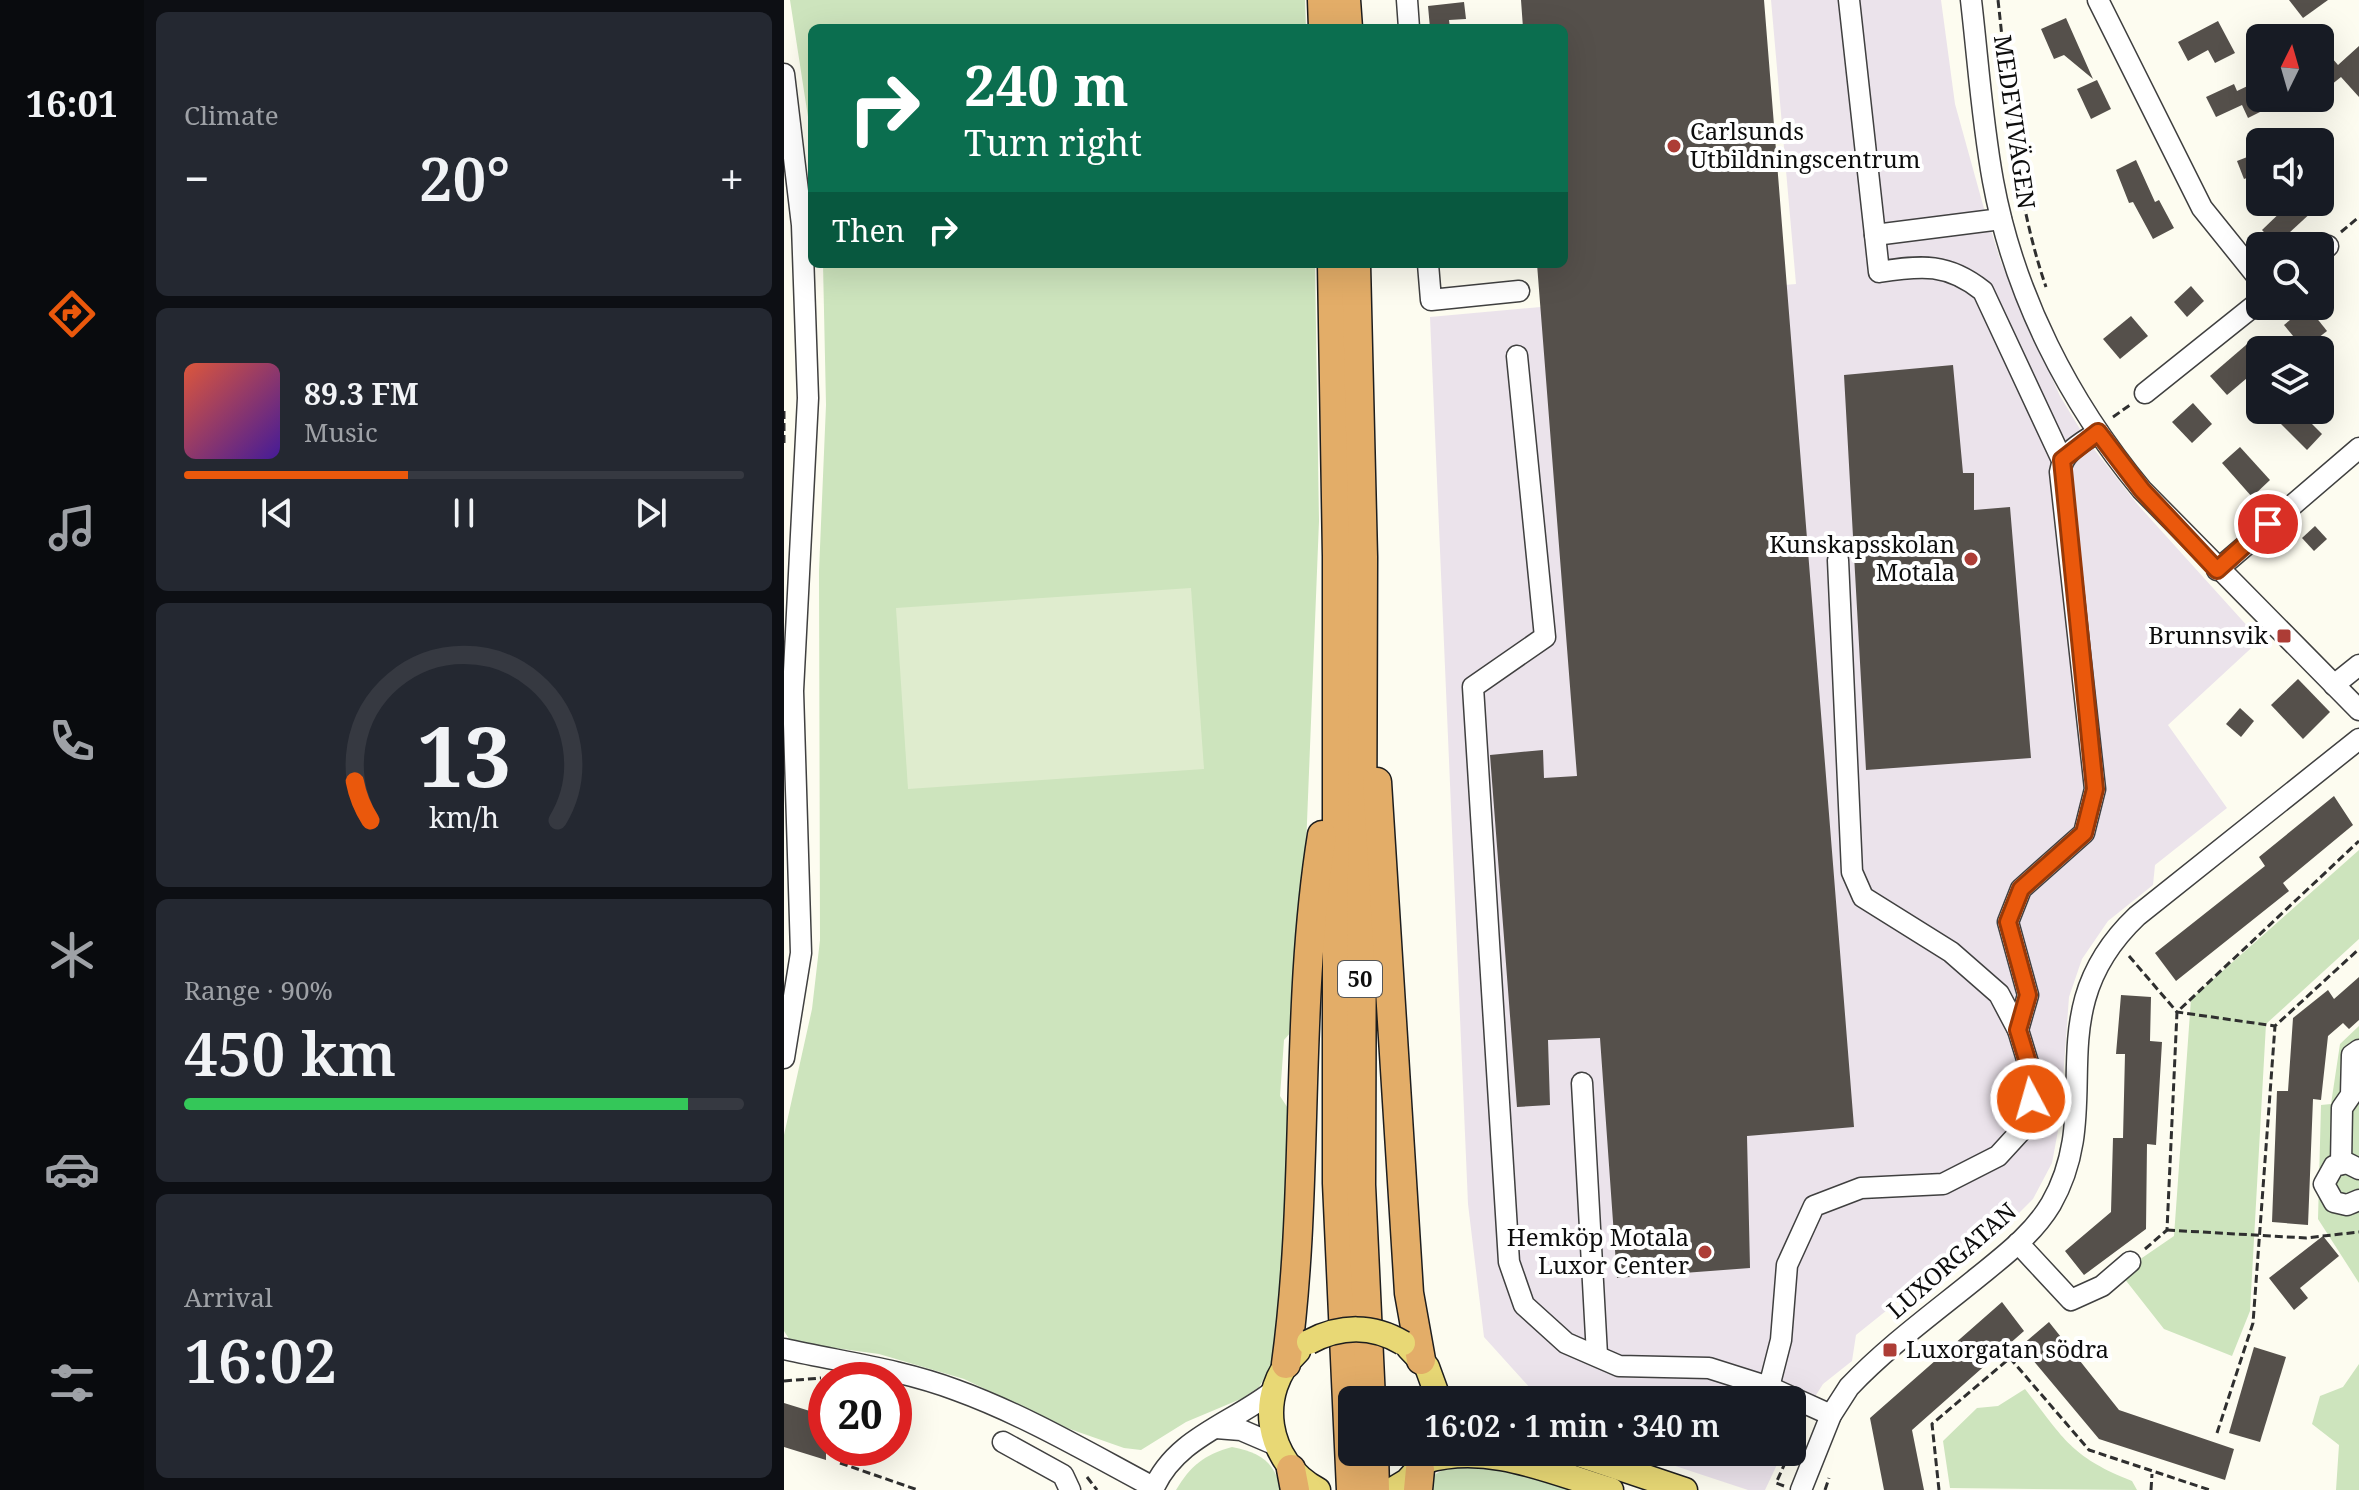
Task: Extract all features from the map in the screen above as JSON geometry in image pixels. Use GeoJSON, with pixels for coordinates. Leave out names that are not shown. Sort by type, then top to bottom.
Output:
{"type":"FeatureCollection","features":[{"type":"Feature","properties":{"kind":"highway"},"geometry":{"type":"LineString","coordinates":[[1322,0],[1323,24]]}},
{"type":"Feature","properties":{"kind":"highway"},"geometry":{"type":"LineString","coordinates":[[1346,0],[1348,24]]}},
{"type":"Feature","properties":{"kind":"highway","name":"50"},"geometry":{"type":"LineString","coordinates":[[1332,268],[1338,741],[1337,1183],[1351,1490]]}},
{"type":"Feature","properties":{"kind":"highway","name":"50"},"geometry":{"type":"LineString","coordinates":[[1356,268],[1363,557],[1361,1185],[1370,1386]]}},
{"type":"Feature","properties":{"kind":"highway"},"geometry":{"type":"LineString","coordinates":[[1363,557],[1412,1352]]}},
{"type":"Feature","properties":{"kind":"highway"},"geometry":{"type":"LineString","coordinates":[[1286,1364],[1293,1314],[1311,953],[1319,856],[1338,741]]}},
{"type":"Feature","properties":{"kind":"highway"},"geometry":{"type":"LineString","coordinates":[[1374,1466],[1375,1490]]}},
{"type":"Feature","properties":{"kind":"main road"},"geometry":{"type":"LineString","coordinates":[[1318,1490],[1287,1468],[1270,1419],[1273,1391],[1286,1364],[1309,1342],[1329,1333],[1362,1329],[1412,1352],[1433,1386]]}},
{"type":"Feature","properties":{"kind":"main road"},"geometry":{"type":"LineString","coordinates":[[1415,1474],[1451,1453],[1474,1453],[1506,1458],[1611,1490]]}},
{"type":"Feature","properties":{"kind":"main road"},"geometry":{"type":"LineString","coordinates":[[1614,1466],[1685,1490]]}},
{"type":"Feature","properties":{"kind":"street"},"geometry":{"type":"LineString","coordinates":[[1407,0],[1409,24]]}},
{"type":"Feature","properties":{"kind":"street"},"geometry":{"type":"LineString","coordinates":[[1849,0],[1879,272],[1936,267],[1963,275],[1983,291],[2062,460],[2095,789],[2084,833],[2021,889],[2008,922],[2028,995],[2018,1030]]}},
{"type":"Feature","properties":{"kind":"street","name":"MEDEVIVÄGEN"},"geometry":{"type":"LineString","coordinates":[[1971,0],[1986,136],[2001,219],[2046,341],[2104,426],[2142,490],[2217,570],[2359,710]]}},
{"type":"Feature","properties":{"kind":"street"},"geometry":{"type":"LineString","coordinates":[[2098,0],[2202,208],[2246,263]]}},
{"type":"Feature","properties":{"kind":"street"},"geometry":{"type":"LineString","coordinates":[[784,74],[802,225],[808,398],[793,691],[801,953],[784,1058]]}},
{"type":"Feature","properties":{"kind":"street"},"geometry":{"type":"LineString","coordinates":[[1875,235],[2001,219]]}},
{"type":"Feature","properties":{"kind":"street"},"geometry":{"type":"LineString","coordinates":[[1428,268],[1431,300],[1519,291]]}},
{"type":"Feature","properties":{"kind":"street"},"geometry":{"type":"LineString","coordinates":[[2145,393],[2246,312]]}},
{"type":"Feature","properties":{"kind":"street"},"geometry":{"type":"LineString","coordinates":[[1517,356],[1545,637],[1473,687],[1509,1262],[1524,1305],[1566,1343],[1619,1366],[1709,1368],[1766,1386]]}},
{"type":"Feature","properties":{"kind":"street"},"geometry":{"type":"LineString","coordinates":[[2062,460],[2104,426]]}},
{"type":"Feature","properties":{"kind":"street"},"geometry":{"type":"LineString","coordinates":[[2217,570],[2359,448]]}},
{"type":"Feature","properties":{"kind":"street"},"geometry":{"type":"LineString","coordinates":[[1769,1386],[1781,1340],[1787,1265],[1814,1206],[1861,1188],[1943,1184],[1998,1156],[2030,1121],[2032,1076],[2018,1030],[1999,994],[1951,952],[1863,897],[1852,872],[1838,560]]}},
{"type":"Feature","properties":{"kind":"street"},"geometry":{"type":"LineString","coordinates":[[2334,685],[2359,665]]}},
{"type":"Feature","properties":{"kind":"street","name":"LUXORGATAN"},"geometry":{"type":"LineString","coordinates":[[1801,1490],[1831,1415],[1864,1372],[2018,1243],[2050,1205],[2065,1172],[2072,1139],[2077,1038],[2083,998],[2097,964],[2114,940],[2137,916],[2359,739]]}},
{"type":"Feature","properties":{"kind":"street"},"geometry":{"type":"LineString","coordinates":[[2359,1050],[2352,1055],[2351,1095],[2342,1108],[2350,1166],[2326,1177],[2325,1191],[2340,1204],[2359,1200]]}},
{"type":"Feature","properties":{"kind":"street"},"geometry":{"type":"LineString","coordinates":[[1582,1083],[1597,1355]]}},
{"type":"Feature","properties":{"kind":"street"},"geometry":{"type":"LineString","coordinates":[[2018,1243],[2071,1300],[2102,1286],[2130,1262]]}},
{"type":"Feature","properties":{"kind":"street"},"geometry":{"type":"LineString","coordinates":[[784,1349],[872,1365],[957,1390],[1008,1411],[1153,1489],[1184,1446],[1273,1391]]}},
{"type":"Feature","properties":{"kind":"street"},"geometry":{"type":"LineString","coordinates":[[784,1362],[823,1358]]}},
{"type":"Feature","properties":{"kind":"street"},"geometry":{"type":"LineString","coordinates":[[1806,1405],[1831,1415]]}},
{"type":"Feature","properties":{"kind":"street"},"geometry":{"type":"LineString","coordinates":[[1216,1428],[1241,1430],[1287,1468]]}},
{"type":"Feature","properties":{"kind":"street"},"geometry":{"type":"LineString","coordinates":[[1003,1442],[1063,1475],[1070,1490]]}},
{"type":"Feature","properties":{"kind":"path"},"geometry":{"type":"LineString","coordinates":[[1998,0],[2016,163],[2031,241],[2051,300]]}},
{"type":"Feature","properties":{"kind":"path"},"geometry":{"type":"LineString","coordinates":[[2104,426],[2145,393]]}},
{"type":"Feature","properties":{"kind":"path"},"geometry":{"type":"LineString","coordinates":[[784,411],[784,451]]}},
{"type":"Feature","properties":{"kind":"path"},"geometry":{"type":"LineString","coordinates":[[2167,1230],[2177,1012],[2359,841]]}},
{"type":"Feature","properties":{"kind":"path"},"geometry":{"type":"LineString","coordinates":[[2114,940],[2177,1012],[2275,1026]]}},
{"type":"Feature","properties":{"kind":"path"},"geometry":{"type":"LineString","coordinates":[[2217,1433],[2253,1323],[2275,1026],[2359,949]]}},
{"type":"Feature","properties":{"kind":"path"},"geometry":{"type":"LineString","coordinates":[[2130,1262],[2167,1230],[2322,1238],[2359,1232]]}},
{"type":"Feature","properties":{"kind":"path"},"geometry":{"type":"LineString","coordinates":[[1939,1490],[1932,1424],[2010,1358],[2089,1450],[2152,1474],[2210,1490]]}},
{"type":"Feature","properties":{"kind":"path"},"geometry":{"type":"LineString","coordinates":[[784,1380],[808,1379]]}},
{"type":"Feature","properties":{"kind":"path"},"geometry":{"type":"LineString","coordinates":[[849,1466],[918,1490]]}},
{"type":"Feature","properties":{"kind":"path"},"geometry":{"type":"LineString","coordinates":[[2151,1490],[2152,1474]]}},
{"type":"Feature","properties":{"kind":"shaded area"},"geometry":{"type":"Polygon","coordinates":[[[1771,0],[1941,0],[1955,104],[1983,205],[2001,262],[2060,396],[2086,439],[2138,505],[2260,640],[2168,725],[2227,808],[2155,865],[2153,885],[2108,921],[2082,959],[2069,997],[2060,1120],[2052,1163],[2033,1199],[1998,1234],[1983,1233],[1856,1335],[1852,1361],[1823,1384],[1806,1411],[1806,1386],[1528,1386],[1484,1337],[1468,1204],[1430,317],[1796,284],[1771,0]]]}},
{"type":"Feature","properties":{"kind":"shaded area"},"geometry":{"type":"Polygon","coordinates":[[[1675,1466],[1776,1466],[1765,1490],[1748,1490],[1675,1466]]]}},
{"type":"Feature","properties":{"kind":"green space"},"geometry":{"type":"Polygon","coordinates":[[[790,0],[1305,0],[1306,24],[808,24],[808,117],[790,0]]]}},
{"type":"Feature","properties":{"kind":"green space"},"geometry":{"type":"Polygon","coordinates":[[[823,268],[1315,268],[1319,521],[1299,1023],[1284,1040],[1280,1096],[1293,1116],[1278,1355],[1259,1387],[1243,1398],[1186,1422],[1141,1450],[1124,1448],[1067,1428],[964,1379],[879,1354],[791,1342],[784,1331],[784,1135],[812,1009],[820,940],[819,571],[826,405],[823,268]]]}},
{"type":"Feature","properties":{"kind":"green space"},"geometry":{"type":"Polygon","coordinates":[[[1191,588],[1204,769],[908,789],[896,608],[1191,588]]]}},
{"type":"Feature","properties":{"kind":"green space"},"geometry":{"type":"Polygon","coordinates":[[[2359,850],[2359,939],[2266,1024],[2250,1311],[2232,1356],[2164,1329],[2120,1273],[2174,1236],[2191,999],[2359,850]]]}},
{"type":"Feature","properties":{"kind":"green space"},"geometry":{"type":"Polygon","coordinates":[[[2359,1026],[2359,1283],[2318,1219],[2321,1105],[2331,1104],[2340,1044],[2359,1026]]]}},
{"type":"Feature","properties":{"kind":"green space"},"geometry":{"type":"Polygon","coordinates":[[[2359,1364],[2359,1490],[2336,1490],[2339,1445],[2312,1424],[2320,1396],[2343,1387],[2359,1364]]]}},
{"type":"Feature","properties":{"kind":"green space"},"geometry":{"type":"Polygon","coordinates":[[[2025,1389],[2070,1445],[2095,1464],[2132,1481],[2137,1490],[1950,1488],[1943,1441],[1977,1408],[1998,1406],[2025,1389]]]}},
{"type":"Feature","properties":{"kind":"green space"},"geometry":{"type":"Polygon","coordinates":[[[1232,1447],[1265,1460],[1281,1490],[1176,1490],[1199,1462],[1232,1447]]]}},
{"type":"Feature","properties":{"kind":"green space"},"geometry":{"type":"Polygon","coordinates":[[[1450,1466],[1485,1467],[1517,1472],[1581,1490],[1425,1490],[1434,1475],[1450,1466]]]}},
{"type":"Feature","properties":{"kind":"building"},"geometry":{"type":"Polygon","coordinates":[[[1521,0],[1764,0],[1854,1127],[1747,1136],[1750,1268],[1617,1278],[1600,1038],[1548,1040],[1550,1105],[1517,1107],[1490,755],[1543,750],[1544,778],[1577,776],[1537,268],[1568,268],[1568,24],[1523,24],[1521,0]]]}},
{"type":"Feature","properties":{"kind":"building"},"geometry":{"type":"Polygon","coordinates":[[[2289,0],[2328,0],[2303,18],[2289,0]]]}},
{"type":"Feature","properties":{"kind":"building"},"geometry":{"type":"Polygon","coordinates":[[[1464,2],[1466,19],[1449,20],[1450,24],[1430,24],[1428,6],[1464,2]]]}},
{"type":"Feature","properties":{"kind":"building"},"geometry":{"type":"Polygon","coordinates":[[[2066,18],[2093,79],[2064,55],[2054,59],[2041,29],[2066,18]]]}},
{"type":"Feature","properties":{"kind":"building"},"geometry":{"type":"Polygon","coordinates":[[[2218,21],[2235,53],[2215,63],[2208,50],[2188,61],[2178,42],[2218,21]]]}},
{"type":"Feature","properties":{"kind":"building"},"geometry":{"type":"Polygon","coordinates":[[[2359,46],[2359,97],[2341,77],[2334,83],[2334,60],[2338,65],[2359,46]]]}},
{"type":"Feature","properties":{"kind":"building"},"geometry":{"type":"Polygon","coordinates":[[[2097,80],[2111,109],[2091,119],[2077,89],[2097,80]]]}},
{"type":"Feature","properties":{"kind":"building"},"geometry":{"type":"Polygon","coordinates":[[[2234,84],[2237,91],[2246,87],[2246,112],[2260,112],[2248,118],[2242,105],[2216,117],[2206,97],[2234,84]]]}},
{"type":"Feature","properties":{"kind":"building"},"geometry":{"type":"Polygon","coordinates":[[[2246,157],[2246,178],[2244,179],[2237,161],[2246,157]]]}},
{"type":"Feature","properties":{"kind":"building"},"geometry":{"type":"Polygon","coordinates":[[[2136,160],[2155,202],[2159,200],[2174,228],[2153,239],[2133,202],[2129,203],[2116,170],[2136,160]]]}},
{"type":"Feature","properties":{"kind":"building"},"geometry":{"type":"Polygon","coordinates":[[[2276,216],[2307,216],[2290,232],[2262,230],[2276,216]]]}},
{"type":"Feature","properties":{"kind":"building"},"geometry":{"type":"Polygon","coordinates":[[[2191,286],[2204,301],[2187,317],[2174,302],[2191,286]]]}},
{"type":"Feature","properties":{"kind":"building"},"geometry":{"type":"Polygon","coordinates":[[[2131,316],[2148,336],[2120,359],[2103,339],[2131,316]]]}},
{"type":"Feature","properties":{"kind":"building"},"geometry":{"type":"Polygon","coordinates":[[[2290,320],[2318,320],[2327,331],[2321,336],[2293,336],[2284,325],[2290,320]]]}},
{"type":"Feature","properties":{"kind":"building"},"geometry":{"type":"Polygon","coordinates":[[[2246,345],[2246,379],[2227,395],[2210,376],[2246,345]]]}},
{"type":"Feature","properties":{"kind":"building"},"geometry":{"type":"Polygon","coordinates":[[[1953,365],[1963,473],[1974,473],[1974,510],[2010,507],[2031,758],[1866,770],[1844,375],[1953,365]]]}},
{"type":"Feature","properties":{"kind":"building"},"geometry":{"type":"Polygon","coordinates":[[[2193,403],[2212,424],[2192,443],[2172,422],[2193,403]]]}},
{"type":"Feature","properties":{"kind":"building"},"geometry":{"type":"Polygon","coordinates":[[[2281,424],[2312,424],[2322,434],[2307,450],[2281,424]]]}},
{"type":"Feature","properties":{"kind":"building"},"geometry":{"type":"Polygon","coordinates":[[[2240,447],[2270,480],[2252,497],[2222,463],[2240,447]]]}},
{"type":"Feature","properties":{"kind":"building"},"geometry":{"type":"Polygon","coordinates":[[[2315,526],[2327,539],[2314,551],[2302,538],[2315,526]]]}},
{"type":"Feature","properties":{"kind":"building"},"geometry":{"type":"Polygon","coordinates":[[[2298,679],[2330,712],[2303,739],[2271,705],[2298,679]]]}},
{"type":"Feature","properties":{"kind":"building"},"geometry":{"type":"Polygon","coordinates":[[[2240,708],[2254,721],[2241,737],[2226,724],[2240,708]]]}},
{"type":"Feature","properties":{"kind":"building"},"geometry":{"type":"Polygon","coordinates":[[[2334,796],[2353,825],[2283,883],[2289,891],[2176,981],[2155,953],[2265,866],[2259,857],[2334,796]]]}},
{"type":"Feature","properties":{"kind":"building"},"geometry":{"type":"Polygon","coordinates":[[[2359,977],[2359,1020],[2349,1029],[2343,1023],[2328,1036],[2321,1100],[2313,1099],[2308,1225],[2272,1222],[2277,1091],[2288,1091],[2293,1018],[2328,990],[2334,999],[2359,977]]]}},
{"type":"Feature","properties":{"kind":"building"},"geometry":{"type":"Polygon","coordinates":[[[2121,995],[2151,997],[2150,1041],[2162,1042],[2156,1145],[2147,1144],[2146,1229],[2084,1275],[2065,1251],[2111,1212],[2113,1138],[2123,1138],[2125,1054],[2116,1054],[2121,995]]]}},
{"type":"Feature","properties":{"kind":"building"},"geometry":{"type":"Polygon","coordinates":[[[2323,1236],[2339,1256],[2300,1288],[2308,1298],[2294,1310],[2269,1278],[2323,1236]]]}},
{"type":"Feature","properties":{"kind":"building"},"geometry":{"type":"Polygon","coordinates":[[[2002,1302],[2024,1331],[1912,1430],[1924,1490],[1884,1490],[1870,1418],[2002,1302]]]}},
{"type":"Feature","properties":{"kind":"building"},"geometry":{"type":"Polygon","coordinates":[[[2049,1322],[2119,1410],[2234,1449],[2225,1480],[2099,1439],[2021,1346],[2049,1322]]]}},
{"type":"Feature","properties":{"kind":"building"},"geometry":{"type":"Polygon","coordinates":[[[2254,1347],[2286,1357],[2260,1442],[2229,1433],[2254,1347]]]}},
{"type":"Feature","properties":{"kind":"building"},"geometry":{"type":"Polygon","coordinates":[[[784,1403],[808,1410],[808,1454],[784,1447],[784,1403]]]}},
{"type":"Feature","properties":{"kind":"place","name":"Carlsunds Utbildningscentrum"},"geometry":{"type":"Point","coordinates":[1674,146]}},
{"type":"Feature","properties":{"kind":"place","name":"Kunskapsskolan Motala"},"geometry":{"type":"Point","coordinates":[1971,559]}},
{"type":"Feature","properties":{"kind":"place","name":"Brunnsvik"},"geometry":{"type":"Point","coordinates":[2284,636]}},
{"type":"Feature","properties":{"kind":"place","name":"Hemköp Motala Luxor Center"},"geometry":{"type":"Point","coordinates":[1705,1252]}},
{"type":"Feature","properties":{"kind":"place","name":"Luxorgatan södra"},"geometry":{"type":"Point","coordinates":[1890,1350]}},
{"type":"Feature","properties":{"kind":"route"},"geometry":{"type":"LineString","coordinates":[[2031,1099],[2032,1076],[2018,1030],[2028,995],[2008,922],[2021,889],[2084,833],[2095,789],[2060,472],[2062,460],[2098,432],[2142,490],[2217,570],[2268,524]]}}]}
